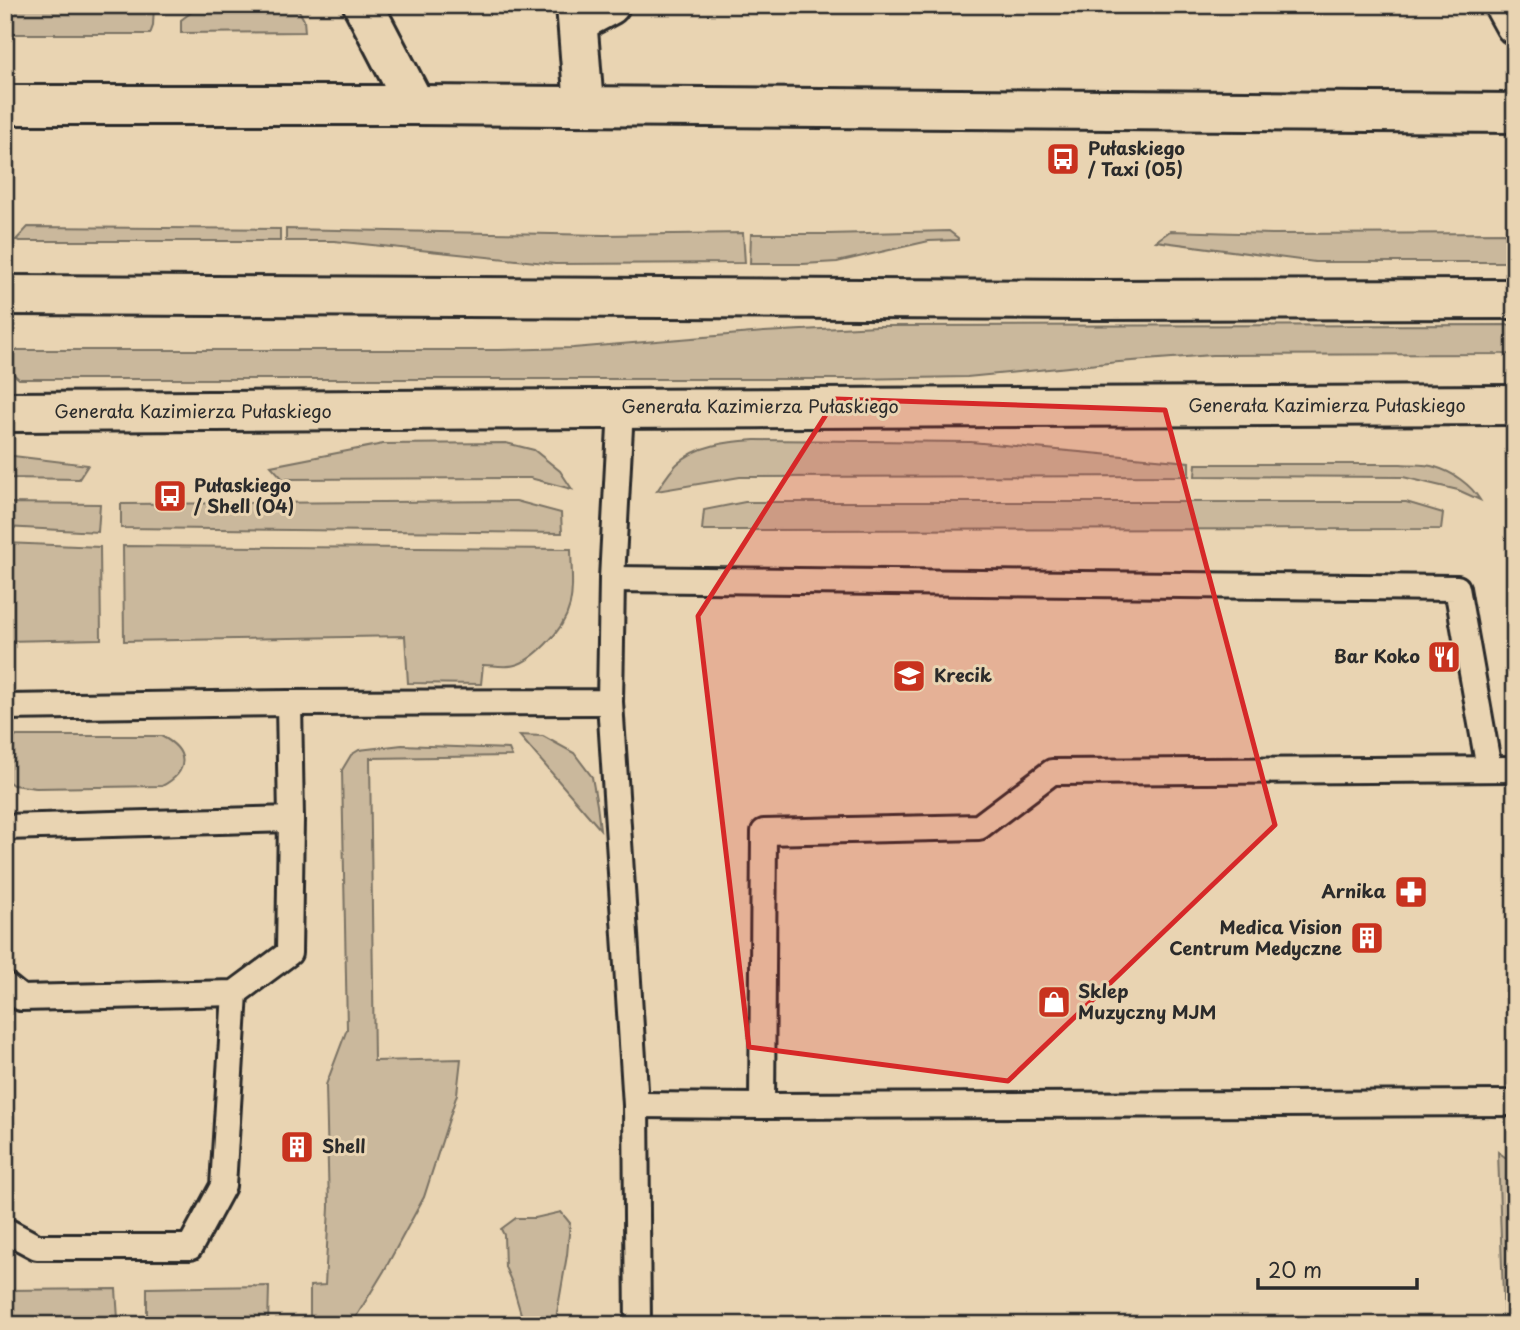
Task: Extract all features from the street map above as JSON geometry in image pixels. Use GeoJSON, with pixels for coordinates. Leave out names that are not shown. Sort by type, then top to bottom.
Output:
{"type":"FeatureCollection","features":[{"type":"Feature","properties":{"kind":"main road"},"geometry":{"type":"LineString","coordinates":[[363,5],[415,105]]}},
{"type":"Feature","properties":{"kind":"main road"},"geometry":{"type":"LineString","coordinates":[[1504,5],[1515,25]]}},
{"type":"Feature","properties":{"kind":"main road"},"geometry":{"type":"LineString","coordinates":[[584,106],[588,11]]}},
{"type":"Feature","properties":{"kind":"main road"},"geometry":{"type":"LineString","coordinates":[[5,105],[415,105],[1515,113]]}},
{"type":"Feature","properties":{"kind":"main road"},"geometry":{"type":"LineString","coordinates":[[5,295],[1097,300],[1515,299]]}},
{"type":"Feature","properties":{"kind":"main road","name":"Generała Kazimierza Pułaskiego"},"geometry":{"type":"LineString","coordinates":[[5,412],[1515,405]]}},
{"type":"Feature","properties":{"kind":"lane"},"geometry":{"type":"LineString","coordinates":[[621,408],[612,579],[610,702],[636,1105],[638,1325]]}},
{"type":"Feature","properties":{"kind":"lane"},"geometry":{"type":"LineString","coordinates":[[612,579],[1457,588],[1489,769]]}},
{"type":"Feature","properties":{"kind":"lane"},"geometry":{"type":"LineString","coordinates":[[5,707],[610,702]]}},
{"type":"Feature","properties":{"kind":"lane"},"geometry":{"type":"LineString","coordinates":[[5,985],[21,998],[234,993],[289,953],[289,703]]}},
{"type":"Feature","properties":{"kind":"lane"},"geometry":{"type":"LineString","coordinates":[[762,1106],[764,832],[979,827],[1052,772],[1515,769]]}},
{"type":"Feature","properties":{"kind":"lane"},"geometry":{"type":"LineString","coordinates":[[5,827],[291,818]]}},
{"type":"Feature","properties":{"kind":"lane"},"geometry":{"type":"LineString","coordinates":[[5,1230],[37,1247],[190,1247],[223,1186],[234,993]]}},
{"type":"Feature","properties":{"kind":"lane"},"geometry":{"type":"LineString","coordinates":[[636,1105],[1515,1103]]}},
{"type":"Feature","properties":{"kind":"highlighted area"},"geometry":{"type":"Polygon","coordinates":[[[836,399],[1165,410],[1275,825],[1008,1081],[749,1047],[698,616],[836,399]]]}},
{"type":"Feature","properties":{"kind":"shaded area"},"geometry":{"type":"Polygon","coordinates":[[[5,5],[154,5],[153,26],[150,34],[5,34],[5,5]]]}},
{"type":"Feature","properties":{"kind":"shaded area"},"geometry":{"type":"Polygon","coordinates":[[[201,5],[296,5],[304,20],[305,32],[181,33],[181,20],[201,5]]]}},
{"type":"Feature","properties":{"kind":"shaded area"},"geometry":{"type":"Polygon","coordinates":[[[28,227],[280,229],[280,241],[16,240],[28,227]]]}},
{"type":"Feature","properties":{"kind":"shaded area"},"geometry":{"type":"Polygon","coordinates":[[[286,229],[604,235],[743,233],[745,263],[555,264],[334,241],[286,241],[286,229]]]}},
{"type":"Feature","properties":{"kind":"shaded area"},"geometry":{"type":"Polygon","coordinates":[[[949,231],[958,240],[929,241],[837,262],[750,264],[751,234],[949,231]]]}},
{"type":"Feature","properties":{"kind":"shaded area"},"geometry":{"type":"Polygon","coordinates":[[[1170,231],[1272,234],[1515,233],[1515,262],[1315,262],[1156,241],[1170,231]]]}},
{"type":"Feature","properties":{"kind":"shaded area"},"geometry":{"type":"Polygon","coordinates":[[[1515,325],[1515,354],[1212,355],[967,377],[853,379],[19,379],[11,372],[10,350],[573,348],[764,332],[877,326],[1515,325]]]}},
{"type":"Feature","properties":{"kind":"shaded area"},"geometry":{"type":"Polygon","coordinates":[[[756,440],[971,442],[1189,462],[1189,476],[740,477],[657,491],[677,464],[694,452],[725,443],[756,440]]]}},
{"type":"Feature","properties":{"kind":"shaded area"},"geometry":{"type":"Polygon","coordinates":[[[506,443],[534,450],[560,471],[572,489],[530,478],[283,479],[271,466],[383,444],[506,443]]]}},
{"type":"Feature","properties":{"kind":"shaded area"},"geometry":{"type":"Polygon","coordinates":[[[5,455],[88,465],[79,479],[5,478],[5,455]]]}},
{"type":"Feature","properties":{"kind":"shaded area"},"geometry":{"type":"Polygon","coordinates":[[[1196,464],[1427,465],[1455,476],[1467,484],[1480,500],[1458,490],[1403,477],[1195,476],[1196,464]]]}},
{"type":"Feature","properties":{"kind":"shaded area"},"geometry":{"type":"Polygon","coordinates":[[[516,501],[561,513],[562,533],[121,528],[121,504],[516,501]]]}},
{"type":"Feature","properties":{"kind":"shaded area"},"geometry":{"type":"Polygon","coordinates":[[[745,502],[1406,502],[1443,513],[1441,529],[702,530],[704,510],[745,502]]]}},
{"type":"Feature","properties":{"kind":"shaded area"},"geometry":{"type":"Polygon","coordinates":[[[5,503],[100,504],[98,532],[5,527],[5,503]]]}},
{"type":"Feature","properties":{"kind":"shaded area"},"geometry":{"type":"Polygon","coordinates":[[[5,543],[100,547],[101,639],[5,641],[5,543]]]}},
{"type":"Feature","properties":{"kind":"shaded area"},"geometry":{"type":"Polygon","coordinates":[[[123,546],[571,549],[571,600],[564,622],[543,647],[515,665],[483,665],[481,684],[408,683],[405,636],[124,641],[123,546]]]}},
{"type":"Feature","properties":{"kind":"shaded area"},"geometry":{"type":"Polygon","coordinates":[[[519,735],[543,736],[574,753],[592,777],[600,829],[519,735]]]}},
{"type":"Feature","properties":{"kind":"shaded area"},"geometry":{"type":"Polygon","coordinates":[[[17,736],[161,736],[181,754],[181,767],[178,774],[162,786],[36,788],[13,785],[5,779],[5,742],[17,736]]]}},
{"type":"Feature","properties":{"kind":"shaded area"},"geometry":{"type":"Polygon","coordinates":[[[402,745],[509,749],[512,756],[370,758],[374,1061],[461,1059],[457,1094],[424,1197],[384,1271],[351,1325],[310,1325],[310,1286],[325,1285],[329,1207],[326,1085],[347,1029],[342,770],[351,755],[359,750],[402,745]]]}},
{"type":"Feature","properties":{"kind":"shaded area"},"geometry":{"type":"Polygon","coordinates":[[[1498,1152],[1515,1164],[1515,1325],[1504,1325],[1498,1152]]]}},
{"type":"Feature","properties":{"kind":"shaded area"},"geometry":{"type":"Polygon","coordinates":[[[561,1212],[570,1223],[555,1325],[531,1325],[521,1314],[505,1267],[504,1235],[501,1229],[516,1218],[535,1218],[561,1212]]]}},
{"type":"Feature","properties":{"kind":"shaded area"},"geometry":{"type":"Polygon","coordinates":[[[269,1286],[268,1325],[5,1325],[5,1290],[116,1289],[118,1319],[147,1319],[147,1288],[269,1286]]]}},
{"type":"Feature","properties":{"kind":"place","name":"Pułaskiego / Taxi (05)"},"geometry":{"type":"Point","coordinates":[1063,159]}},
{"type":"Feature","properties":{"kind":"place","name":"Pułaskiego / Shell (04)"},"geometry":{"type":"Point","coordinates":[170,496]}},
{"type":"Feature","properties":{"kind":"place","name":"Bar Koko"},"geometry":{"type":"Point","coordinates":[1444,657]}},
{"type":"Feature","properties":{"kind":"place","name":"Krecik"},"geometry":{"type":"Point","coordinates":[909,676]}},
{"type":"Feature","properties":{"kind":"place","name":"Arnika"},"geometry":{"type":"Point","coordinates":[1411,892]}},
{"type":"Feature","properties":{"kind":"place","name":"Medica Vision Centrum Medyczne"},"geometry":{"type":"Point","coordinates":[1367,938]}},
{"type":"Feature","properties":{"kind":"place","name":"Sklep Muzyczny MJM"},"geometry":{"type":"Point","coordinates":[1054,1002]}},
{"type":"Feature","properties":{"kind":"place","name":"Shell"},"geometry":{"type":"Point","coordinates":[297,1147]}}]}
